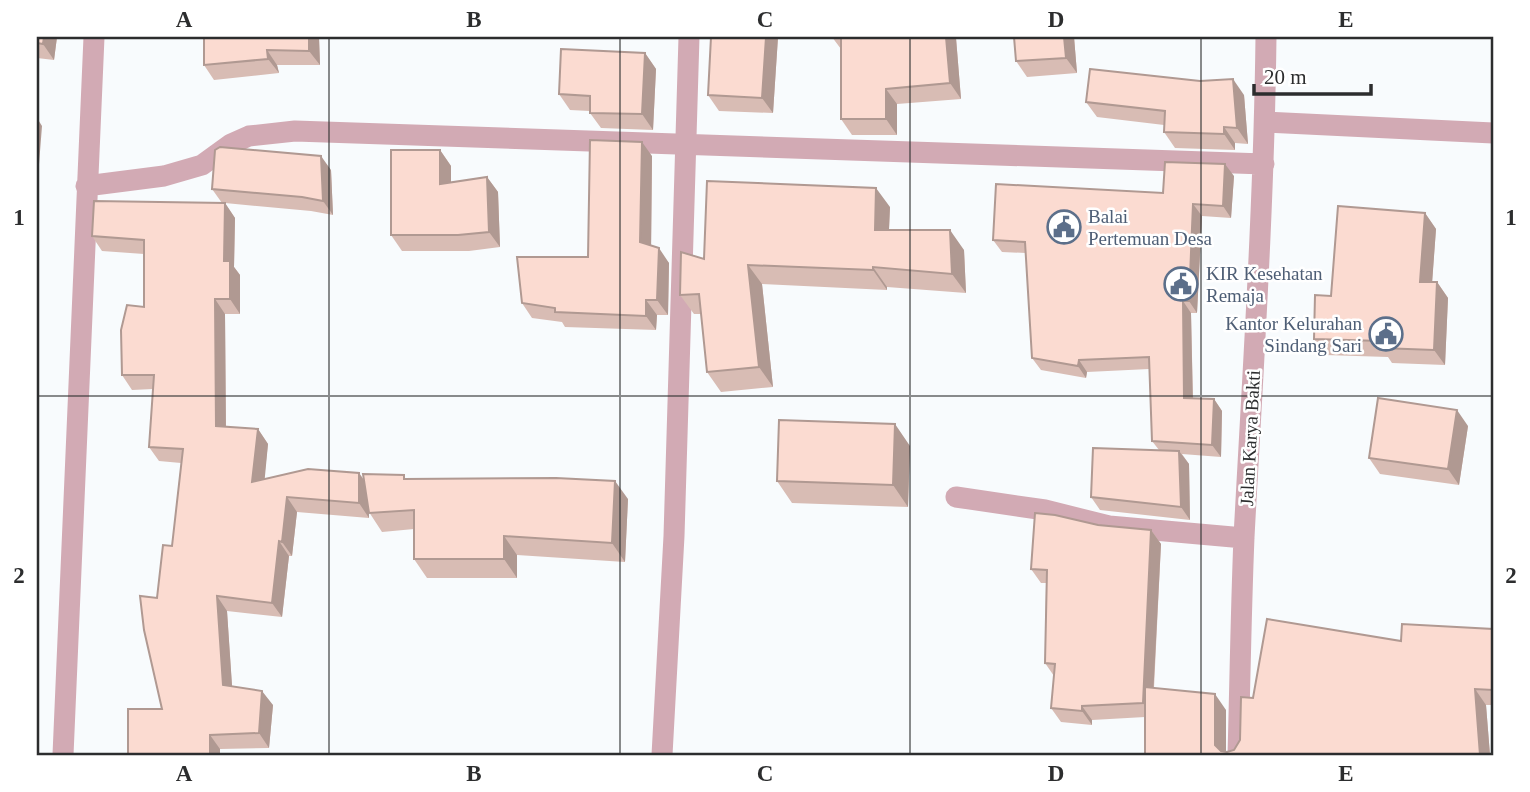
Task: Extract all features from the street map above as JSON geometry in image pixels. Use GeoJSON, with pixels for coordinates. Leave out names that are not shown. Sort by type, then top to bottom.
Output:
{"type":"FeatureCollection","features":[{"type":"Feature","properties":{"kind":"street"},"geometry":{"type":"LineString","coordinates":[[63,755],[94,37]]}},
{"type":"Feature","properties":{"kind":"street"},"geometry":{"type":"LineString","coordinates":[[662,755],[674,536],[689,37]]}},
{"type":"Feature","properties":{"kind":"street","name":"Jalan Karya Bakti"},"geometry":{"type":"LineString","coordinates":[[1238,755],[1244,538],[1257,335],[1264,164],[1266,37]]}},
{"type":"Feature","properties":{"kind":"street"},"geometry":{"type":"LineString","coordinates":[[1265,122],[1493,133]]}},
{"type":"Feature","properties":{"kind":"street"},"geometry":{"type":"LineString","coordinates":[[86,186],[164,176],[202,165],[231,144],[249,136],[295,131],[1264,164]]}},
{"type":"Feature","properties":{"kind":"street"},"geometry":{"type":"LineString","coordinates":[[956,498],[1033,508],[1109,526],[1244,538]]}},
{"type":"Feature","properties":{"kind":"building"},"geometry":{"type":"Polygon","coordinates":[[[37,37],[44,37],[43,44],[37,43],[37,37]]]}},
{"type":"Feature","properties":{"kind":"building"},"geometry":{"type":"Polygon","coordinates":[[[204,37],[309,37],[309,51],[267,50],[268,59],[204,65],[204,37]]]}},
{"type":"Feature","properties":{"kind":"building"},"geometry":{"type":"Polygon","coordinates":[[[711,37],[766,37],[762,98],[708,95],[711,37]]]}},
{"type":"Feature","properties":{"kind":"building"},"geometry":{"type":"Polygon","coordinates":[[[841,37],[946,37],[950,83],[886,89],[886,119],[841,119],[841,37]]]}},
{"type":"Feature","properties":{"kind":"building"},"geometry":{"type":"Polygon","coordinates":[[[1014,37],[1064,37],[1066,58],[1016,61],[1014,37]]]}},
{"type":"Feature","properties":{"kind":"building"},"geometry":{"type":"Polygon","coordinates":[[[561,49],[645,53],[642,114],[590,113],[590,96],[559,94],[561,49]]]}},
{"type":"Feature","properties":{"kind":"building"},"geometry":{"type":"Polygon","coordinates":[[[1090,69],[1200,81],[1233,79],[1237,128],[1224,127],[1224,134],[1164,132],[1165,111],[1086,102],[1090,69]]]}},
{"type":"Feature","properties":{"kind":"building"},"geometry":{"type":"Polygon","coordinates":[[[590,140],[642,142],[640,242],[659,248],[657,300],[646,300],[646,316],[555,312],[555,308],[522,303],[517,257],[588,257],[590,140]]]}},
{"type":"Feature","properties":{"kind":"building"},"geometry":{"type":"Polygon","coordinates":[[[220,147],[321,156],[323,201],[212,189],[215,150],[220,147]]]}},
{"type":"Feature","properties":{"kind":"building"},"geometry":{"type":"Polygon","coordinates":[[[391,150],[440,150],[440,184],[487,177],[489,232],[391,235],[391,150]]]}},
{"type":"Feature","properties":{"kind":"building"},"geometry":{"type":"Polygon","coordinates":[[[1165,162],[1225,164],[1223,206],[1193,204],[1189,301],[1183,301],[1184,398],[1214,399],[1212,445],[1152,441],[1149,357],[1079,360],[1078,366],[1032,358],[1025,242],[993,240],[996,184],[1163,193],[1165,162]]]}},
{"type":"Feature","properties":{"kind":"building"},"geometry":{"type":"Polygon","coordinates":[[[707,181],[876,188],[875,230],[950,230],[952,274],[873,267],[873,270],[748,265],[759,367],[707,372],[699,294],[680,295],[681,252],[704,259],[707,181]]]}},
{"type":"Feature","properties":{"kind":"building"},"geometry":{"type":"Polygon","coordinates":[[[94,201],[225,203],[224,261],[230,261],[230,299],[215,299],[216,426],[258,429],[252,482],[308,469],[359,473],[359,503],[287,497],[272,603],[217,596],[223,685],[262,691],[259,733],[210,735],[210,755],[128,755],[128,709],[162,709],[144,630],[140,596],[157,598],[163,545],[172,546],[183,449],[149,447],[154,375],[122,375],[121,330],[127,305],[144,307],[144,240],[92,236],[94,201]]]}},
{"type":"Feature","properties":{"kind":"building"},"geometry":{"type":"Polygon","coordinates":[[[1338,206],[1425,213],[1420,282],[1437,282],[1434,350],[1381,348],[1381,341],[1314,339],[1315,295],[1331,296],[1338,206]]]}},
{"type":"Feature","properties":{"kind":"building"},"geometry":{"type":"Polygon","coordinates":[[[1378,398],[1457,410],[1448,469],[1369,458],[1378,398]]]}},
{"type":"Feature","properties":{"kind":"building"},"geometry":{"type":"Polygon","coordinates":[[[779,420],[895,424],[893,485],[777,481],[779,420]]]}},
{"type":"Feature","properties":{"kind":"building"},"geometry":{"type":"Polygon","coordinates":[[[1093,448],[1179,451],[1181,507],[1091,497],[1093,448]]]}},
{"type":"Feature","properties":{"kind":"building"},"geometry":{"type":"Polygon","coordinates":[[[363,474],[404,475],[404,479],[556,478],[615,481],[612,543],[504,536],[504,559],[414,559],[414,510],[369,513],[363,474]]]}},
{"type":"Feature","properties":{"kind":"building"},"geometry":{"type":"Polygon","coordinates":[[[1035,513],[1098,525],[1151,530],[1143,703],[1082,706],[1082,711],[1051,708],[1055,664],[1045,663],[1047,570],[1031,569],[1035,513]]]}},
{"type":"Feature","properties":{"kind":"building"},"geometry":{"type":"Polygon","coordinates":[[[1267,619],[1401,641],[1402,624],[1493,629],[1493,690],[1475,689],[1480,755],[1145,755],[1145,687],[1215,694],[1215,745],[1221,751],[1234,750],[1240,740],[1241,697],[1253,698],[1267,619]]]}},
{"type":"Feature","properties":{"kind":"place","name":"Balai Pertemuan Desa"},"geometry":{"type":"Point","coordinates":[1064,227]}},
{"type":"Feature","properties":{"kind":"place","name":"KIR Kesehatan Remaja"},"geometry":{"type":"Point","coordinates":[1181,284]}},
{"type":"Feature","properties":{"kind":"place","name":"Kantor Kelurahan Sindang Sari"},"geometry":{"type":"Point","coordinates":[1386,334]}}]}
